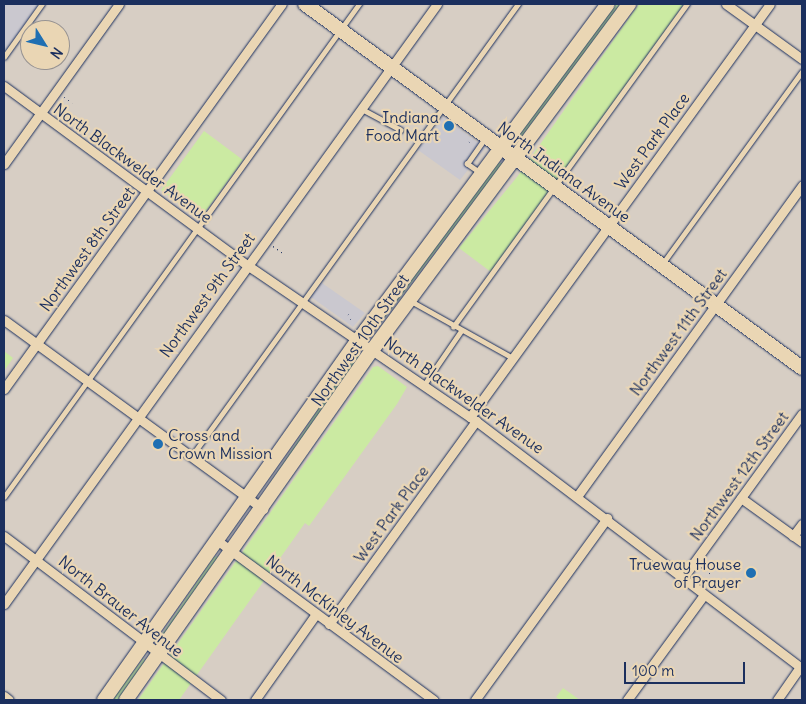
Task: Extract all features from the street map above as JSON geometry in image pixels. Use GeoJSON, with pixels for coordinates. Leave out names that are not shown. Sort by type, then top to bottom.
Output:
{"type":"FeatureCollection","features":[{"type":"Feature","properties":{"kind":"main road","name":"North Indiana Avenue"},"geometry":{"type":"LineString","coordinates":[[305,4],[802,368]]}},
{"type":"Feature","properties":{"kind":"main road","name":"Northwest 10th Street"},"geometry":{"type":"LineString","coordinates":[[104,700],[218,542],[359,339],[483,175],[608,4]]}},
{"type":"Feature","properties":{"kind":"main road","name":"Northwest 10th Street"},"geometry":{"type":"LineString","coordinates":[[126,700],[263,509],[409,299],[517,159],[629,4]]}},
{"type":"Feature","properties":{"kind":"street"},"geometry":{"type":"LineString","coordinates":[[4,164],[119,4]]}},
{"type":"Feature","properties":{"kind":"street","name":"Northwest 8th Street"},"geometry":{"type":"LineString","coordinates":[[4,389],[282,4]]}},
{"type":"Feature","properties":{"kind":"street","name":"Northwest 9th Street"},"geometry":{"type":"LineString","coordinates":[[4,604],[436,4]]}},
{"type":"Feature","properties":{"kind":"street"},"geometry":{"type":"LineString","coordinates":[[726,4],[802,59]]}},
{"type":"Feature","properties":{"kind":"street","name":"West Park Place"},"geometry":{"type":"LineString","coordinates":[[330,624],[473,419],[513,358],[770,4]]}},
{"type":"Feature","properties":{"kind":"street","name":"North Blackwelder Avenue"},"geometry":{"type":"LineString","coordinates":[[4,86],[247,265],[424,384],[578,495],[703,596],[801,668]]}},
{"type":"Feature","properties":{"kind":"street","name":"Northwest 11th Street"},"geometry":{"type":"LineString","coordinates":[[578,495],[802,186]]}},
{"type":"Feature","properties":{"kind":"street"},"geometry":{"type":"LineString","coordinates":[[4,320],[190,458],[263,509]]}},
{"type":"Feature","properties":{"kind":"street","name":"Northwest 12th Street"},"geometry":{"type":"LineString","coordinates":[[682,579],[802,414]]}},
{"type":"Feature","properties":{"kind":"street"},"geometry":{"type":"LineString","coordinates":[[742,498],[802,542]]}},
{"type":"Feature","properties":{"kind":"street"},"geometry":{"type":"LineString","coordinates":[[475,700],[607,518]]}},
{"type":"Feature","properties":{"kind":"street"},"geometry":{"type":"LineString","coordinates":[[793,536],[802,524]]}},
{"type":"Feature","properties":{"kind":"street","name":"North Brauer Avenue"},"geometry":{"type":"LineString","coordinates":[[4,536],[221,700]]}},
{"type":"Feature","properties":{"kind":"street","name":"North McKinley Avenue"},"geometry":{"type":"LineString","coordinates":[[218,542],[434,700]]}},
{"type":"Feature","properties":{"kind":"street"},"geometry":{"type":"LineString","coordinates":[[627,700],[703,596]]}},
{"type":"Feature","properties":{"kind":"street"},"geometry":{"type":"LineString","coordinates":[[255,700],[316,614]]}},
{"type":"Feature","properties":{"kind":"street"},"geometry":{"type":"LineString","coordinates":[[777,700],[801,668]]}},
{"type":"Feature","properties":{"kind":"street"},"geometry":{"type":"LineString","coordinates":[[4,696],[10,700]]}},
{"type":"Feature","properties":{"kind":"lane"},"geometry":{"type":"LineString","coordinates":[[4,57],[42,4]]}},
{"type":"Feature","properties":{"kind":"lane"},"geometry":{"type":"LineString","coordinates":[[4,497],[360,4]]}},
{"type":"Feature","properties":{"kind":"lane"},"geometry":{"type":"LineString","coordinates":[[190,458],[518,4]]}},
{"type":"Feature","properties":{"kind":"lane"},"geometry":{"type":"LineString","coordinates":[[453,327],[687,4]]}},
{"type":"Feature","properties":{"kind":"lane"},"geometry":{"type":"LineString","coordinates":[[662,265],[802,72]]}},
{"type":"Feature","properties":{"kind":"lane"},"geometry":{"type":"LineString","coordinates":[[361,108],[401,130]]}},
{"type":"Feature","properties":{"kind":"lane"},"geometry":{"type":"LineString","coordinates":[[483,175],[467,164],[486,136]]}},
{"type":"Feature","properties":{"kind":"lane"},"geometry":{"type":"LineString","coordinates":[[409,299],[453,327],[513,358]]}},
{"type":"Feature","properties":{"kind":"lane"},"geometry":{"type":"LineString","coordinates":[[424,384],[462,331]]}},
{"type":"Feature","properties":{"kind":"path"},"geometry":{"type":"LineString","coordinates":[[56,91],[72,102]]}},
{"type":"Feature","properties":{"kind":"path"},"geometry":{"type":"LineString","coordinates":[[274,246],[283,253]]}},
{"type":"Feature","properties":{"kind":"path"},"geometry":{"type":"LineString","coordinates":[[348,314],[351,319]]}},
{"type":"Feature","properties":{"kind":"path"},"geometry":{"type":"LineString","coordinates":[[708,572],[713,575]]}},
{"type":"Feature","properties":{"kind":"shaded area"},"geometry":{"type":"Polygon","coordinates":[[[4,4],[39,4],[28,20],[20,20],[20,31],[4,54],[4,4]]]}},
{"type":"Feature","properties":{"kind":"shaded area"},"geometry":{"type":"Polygon","coordinates":[[[443,117],[485,148],[460,180],[418,150],[443,117]]]}},
{"type":"Feature","properties":{"kind":"shaded area"},"geometry":{"type":"Polygon","coordinates":[[[322,283],[365,313],[353,327],[311,297],[322,283]]]}},
{"type":"Feature","properties":{"kind":"green space"},"geometry":{"type":"Polygon","coordinates":[[[614,4],[622,4],[516,144],[515,140],[614,4]]]}},
{"type":"Feature","properties":{"kind":"green space"},"geometry":{"type":"Polygon","coordinates":[[[639,4],[684,4],[491,272],[459,248],[517,177],[639,4]]]}},
{"type":"Feature","properties":{"kind":"green space"},"geometry":{"type":"Polygon","coordinates":[[[204,131],[243,160],[200,219],[161,190],[204,131]]]}},
{"type":"Feature","properties":{"kind":"green space"},"geometry":{"type":"Polygon","coordinates":[[[498,163],[503,163],[373,333],[419,267],[498,163]]]}},
{"type":"Feature","properties":{"kind":"green space"},"geometry":{"type":"Polygon","coordinates":[[[4,351],[13,358],[4,371],[4,351]]]}},
{"type":"Feature","properties":{"kind":"green space"},"geometry":{"type":"Polygon","coordinates":[[[359,354],[360,356],[264,492],[354,355],[359,354]]]}},
{"type":"Feature","properties":{"kind":"green space"},"geometry":{"type":"Polygon","coordinates":[[[378,366],[407,387],[397,404],[309,526],[305,523],[179,700],[138,700],[373,367],[378,366]]]}},
{"type":"Feature","properties":{"kind":"green space"},"geometry":{"type":"Polygon","coordinates":[[[219,556],[164,637],[160,637],[214,557],[219,556]]]}},
{"type":"Feature","properties":{"kind":"green space"},"geometry":{"type":"Polygon","coordinates":[[[144,658],[145,664],[119,700],[111,700],[144,658]]]}},
{"type":"Feature","properties":{"kind":"green space"},"geometry":{"type":"Polygon","coordinates":[[[563,688],[580,700],[560,700],[556,697],[563,688]]]}},
{"type":"Feature","properties":{"kind":"place","name":"Indiana Food Mart"},"geometry":{"type":"Point","coordinates":[449,126]}},
{"type":"Feature","properties":{"kind":"place","name":"Cross and Crown Mission"},"geometry":{"type":"Point","coordinates":[158,444]}},
{"type":"Feature","properties":{"kind":"place","name":"Trueway House of Prayer"},"geometry":{"type":"Point","coordinates":[751,573]}}]}
